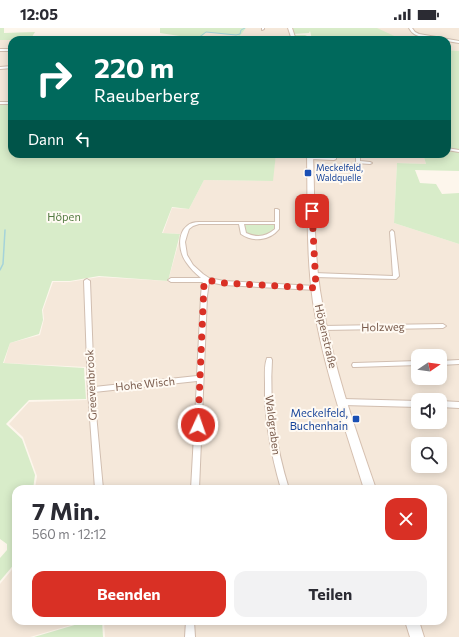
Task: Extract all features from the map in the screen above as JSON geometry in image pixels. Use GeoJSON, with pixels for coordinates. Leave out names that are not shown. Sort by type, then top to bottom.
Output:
{"type":"FeatureCollection","features":[{"type":"Feature","properties":{"kind":"main road","name":"Höpenstraße"},"geometry":{"type":"LineString","coordinates":[[310,158],[314,275],[323,328],[343,402],[369,485]]}},
{"type":"Feature","properties":{"kind":"main road"},"geometry":{"type":"LineString","coordinates":[[413,625],[417,637]]}},
{"type":"Feature","properties":{"kind":"street"},"geometry":{"type":"LineString","coordinates":[[410,28],[414,34],[419,36]]}},
{"type":"Feature","properties":{"kind":"street"},"geometry":{"type":"LineString","coordinates":[[0,50],[8,50]]}},
{"type":"Feature","properties":{"kind":"street"},"geometry":{"type":"LineString","coordinates":[[358,158],[358,162],[370,163]]}},
{"type":"Feature","properties":{"kind":"street"},"geometry":{"type":"LineString","coordinates":[[241,223],[244,234],[254,238],[263,238],[273,233],[277,229],[277,210]]}},
{"type":"Feature","properties":{"kind":"street"},"geometry":{"type":"LineString","coordinates":[[207,280],[193,268],[184,255],[182,244],[186,228],[189,225],[199,223],[277,223]]}},
{"type":"Feature","properties":{"kind":"street"},"geometry":{"type":"LineString","coordinates":[[314,275],[394,278],[396,276],[392,232]]}},
{"type":"Feature","properties":{"kind":"street"},"geometry":{"type":"LineString","coordinates":[[171,280],[207,280],[224,283],[316,288]]}},
{"type":"Feature","properties":{"kind":"street"},"geometry":{"type":"LineString","coordinates":[[195,485],[204,290],[207,280]]}},
{"type":"Feature","properties":{"kind":"street","name":"Greevenbrook"},"geometry":{"type":"LineString","coordinates":[[87,281],[91,390],[99,485]]}},
{"type":"Feature","properties":{"kind":"street","name":"Holzweg"},"geometry":{"type":"LineString","coordinates":[[323,328],[443,326]]}},
{"type":"Feature","properties":{"kind":"street","name":"Waldgraben"},"geometry":{"type":"LineString","coordinates":[[269,360],[267,375],[272,432],[279,470],[285,485]]}},
{"type":"Feature","properties":{"kind":"street"},"geometry":{"type":"LineString","coordinates":[[447,363],[459,362]]}},
{"type":"Feature","properties":{"kind":"street"},"geometry":{"type":"LineString","coordinates":[[355,365],[411,364]]}},
{"type":"Feature","properties":{"kind":"street","name":"Hohe Wisch"},"geometry":{"type":"LineString","coordinates":[[91,390],[200,378]]}},
{"type":"Feature","properties":{"kind":"street"},"geometry":{"type":"LineString","coordinates":[[343,402],[411,404]]}},
{"type":"Feature","properties":{"kind":"street"},"geometry":{"type":"LineString","coordinates":[[447,404],[459,405]]}},
{"type":"Feature","properties":{"kind":"street"},"geometry":{"type":"LineString","coordinates":[[190,625],[190,637]]}},
{"type":"Feature","properties":{"kind":"shaded area"},"geometry":{"type":"Polygon","coordinates":[[[246,28],[288,28],[291,36],[240,36],[246,28]]]}},
{"type":"Feature","properties":{"kind":"shaded area"},"geometry":{"type":"Polygon","coordinates":[[[374,28],[459,28],[459,51],[451,50],[451,36],[393,36],[374,28]]]}},
{"type":"Feature","properties":{"kind":"shaded area"},"geometry":{"type":"Polygon","coordinates":[[[207,32],[240,36],[202,36],[207,32]]]}},
{"type":"Feature","properties":{"kind":"shaded area"},"geometry":{"type":"Polygon","coordinates":[[[0,40],[8,40],[8,104],[0,104],[0,40]]]}},
{"type":"Feature","properties":{"kind":"shaded area"},"geometry":{"type":"Polygon","coordinates":[[[275,158],[424,158],[426,164],[397,163],[394,223],[459,244],[459,637],[105,637],[104,625],[447,625],[447,485],[36,485],[37,476],[23,437],[9,424],[29,402],[87,400],[86,367],[4,363],[10,343],[40,335],[44,319],[43,310],[53,282],[69,282],[99,277],[168,281],[181,234],[163,233],[172,208],[189,209],[204,180],[272,181],[275,158]]]}},
{"type":"Feature","properties":{"kind":"shaded area"},"geometry":{"type":"Polygon","coordinates":[[[12,570],[12,625],[71,625],[30,637],[0,637],[0,584],[12,570]]]}},
{"type":"Feature","properties":{"kind":"green space"},"geometry":{"type":"Polygon","coordinates":[[[0,28],[4,28],[4,33],[35,32],[32,36],[8,36],[8,40],[0,40],[0,28]]]}},
{"type":"Feature","properties":{"kind":"green space"},"geometry":{"type":"Polygon","coordinates":[[[160,28],[246,28],[240,36],[207,32],[202,36],[180,36],[160,33],[160,28]]]}},
{"type":"Feature","properties":{"kind":"green space"},"geometry":{"type":"Polygon","coordinates":[[[290,28],[377,28],[394,36],[311,36],[310,31],[309,33],[293,34],[290,28]]]}},
{"type":"Feature","properties":{"kind":"green space"},"geometry":{"type":"Polygon","coordinates":[[[294,35],[307,35],[294,36],[294,35]]]}},
{"type":"Feature","properties":{"kind":"green space"},"geometry":{"type":"Polygon","coordinates":[[[451,50],[459,51],[459,149],[454,149],[459,153],[459,171],[415,170],[420,183],[436,184],[442,194],[459,193],[459,244],[394,223],[397,163],[426,164],[424,158],[451,158],[451,50]]]}},
{"type":"Feature","properties":{"kind":"green space","name":"Höpen"},"geometry":{"type":"Polygon","coordinates":[[[0,104],[8,104],[8,158],[276,158],[273,181],[204,180],[189,209],[172,207],[162,233],[180,234],[168,281],[99,276],[70,281],[52,281],[42,310],[43,320],[39,334],[10,343],[3,363],[84,368],[86,399],[29,400],[6,424],[22,439],[35,475],[34,485],[12,485],[12,567],[0,581],[0,558],[7,550],[7,544],[0,539],[0,104]]]}},
{"type":"Feature","properties":{"kind":"green space"},"geometry":{"type":"Polygon","coordinates":[[[241,223],[277,223],[277,229],[263,238],[244,234],[241,223]]]}},
{"type":"Feature","properties":{"kind":"green space"},"geometry":{"type":"Polygon","coordinates":[[[74,625],[102,625],[103,637],[34,637],[74,625]]]}},
{"type":"Feature","properties":{"kind":"waterway"},"geometry":{"type":"LineString","coordinates":[[201,36],[206,32],[236,35],[240,34],[241,30],[245,28]]}},
{"type":"Feature","properties":{"kind":"waterway"},"geometry":{"type":"LineString","coordinates":[[0,270],[3,264],[5,230]]}},
{"type":"Feature","properties":{"kind":"place","name":"Meckelfeld, Waldquelle"},"geometry":{"type":"Point","coordinates":[308,173]}},
{"type":"Feature","properties":{"kind":"place","name":"Meckelfeld, Buchenhain"},"geometry":{"type":"Point","coordinates":[356,419]}},
{"type":"Feature","properties":{"kind":"route"},"geometry":{"type":"LineString","coordinates":[[198,425],[204,284],[207,280],[224,283],[316,288],[314,275],[312,211]]}}]}
